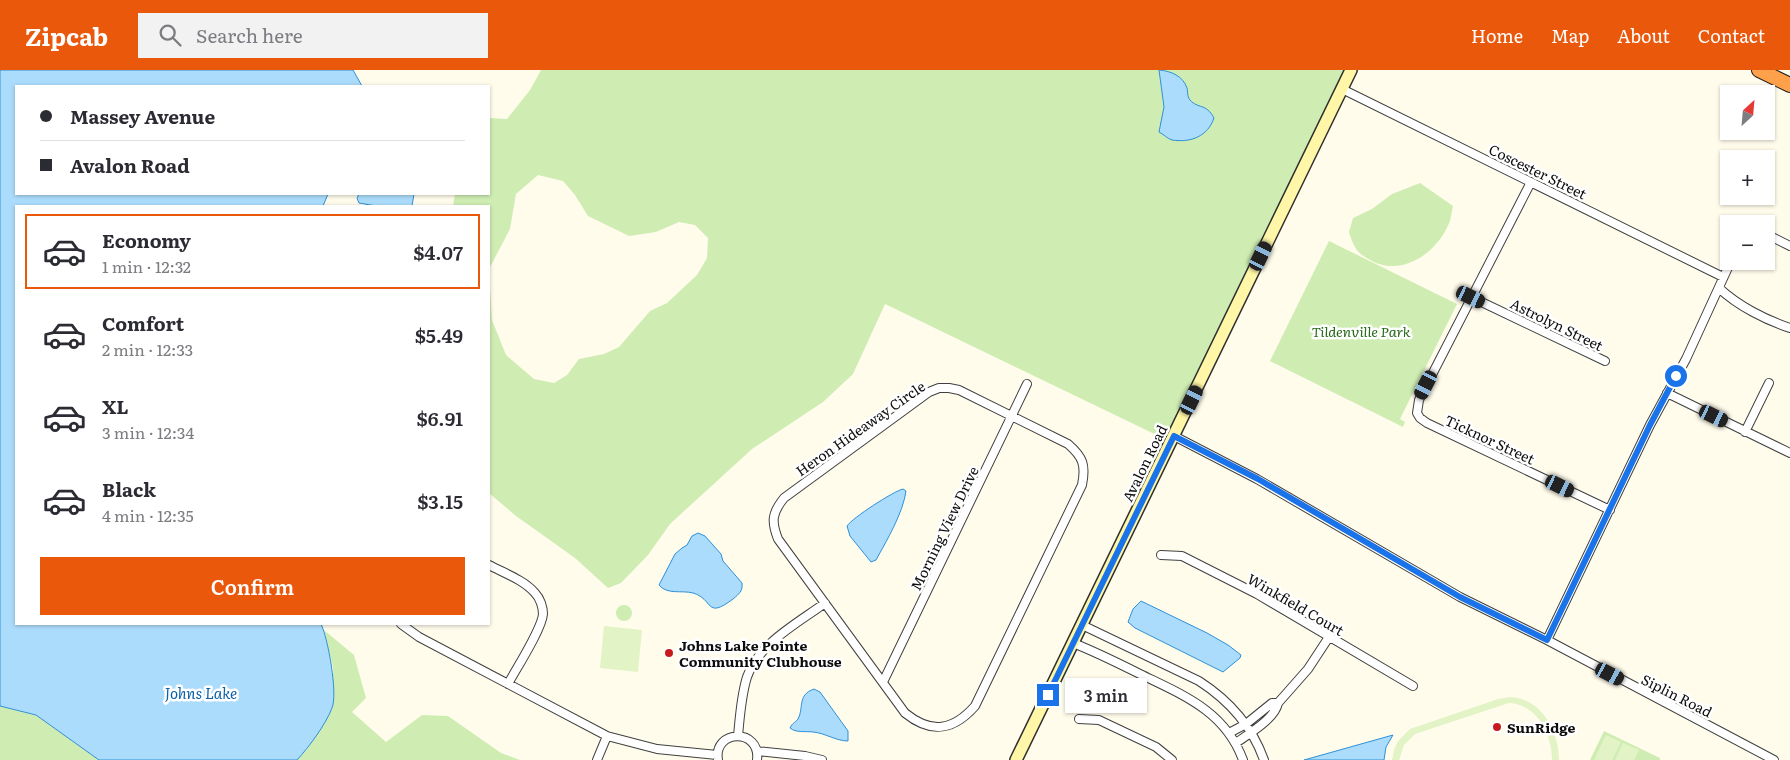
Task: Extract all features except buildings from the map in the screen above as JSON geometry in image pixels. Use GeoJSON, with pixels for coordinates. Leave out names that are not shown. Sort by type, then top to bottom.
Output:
{"type":"FeatureCollection","features":[{"type":"Feature","properties":{"kind":"highway"},"geometry":{"type":"LineString","coordinates":[[1758,70],[1790,85]]}},
{"type":"Feature","properties":{"kind":"main road","name":"Avalon Road"},"geometry":{"type":"LineString","coordinates":[[1016,760],[1351,70]]}},
{"type":"Feature","properties":{"kind":"street","name":"Coscester Street"},"geometry":{"type":"LineString","coordinates":[[1342,89],[1723,277]]}},
{"type":"Feature","properties":{"kind":"street"},"geometry":{"type":"LineString","coordinates":[[1471,297],[1531,182]]}},
{"type":"Feature","properties":{"kind":"street"},"geometry":{"type":"LineString","coordinates":[[1775,238],[1790,246]]}},
{"type":"Feature","properties":{"kind":"street"},"geometry":{"type":"LineString","coordinates":[[1547,640],[1650,425],[1686,359],[1720,288],[1726,270]]}},
{"type":"Feature","properties":{"kind":"street"},"geometry":{"type":"LineString","coordinates":[[1720,288],[1737,302],[1767,319],[1790,328]]}},
{"type":"Feature","properties":{"kind":"street","name":"Astrolyn Street"},"geometry":{"type":"LineString","coordinates":[[1471,297],[1605,361]]}},
{"type":"Feature","properties":{"kind":"street","name":"Ticknor Street"},"geometry":{"type":"LineString","coordinates":[[1471,297],[1419,400],[1417,413],[1420,418],[1610,510]]}},
{"type":"Feature","properties":{"kind":"street"},"geometry":{"type":"LineString","coordinates":[[1745,432],[1769,383]]}},
{"type":"Feature","properties":{"kind":"street","name":"Morning View Drive"},"geometry":{"type":"LineString","coordinates":[[883,682],[1027,384]]}},
{"type":"Feature","properties":{"kind":"street","name":"Heron Hideaway Circle"},"geometry":{"type":"LineString","coordinates":[[939,388],[959,390],[1068,444],[1078,452],[1083,463],[1082,485],[975,706],[956,724],[930,727],[916,722],[905,713],[825,603],[778,539],[774,527],[774,515],[777,506],[784,498],[928,392],[939,388]]}},
{"type":"Feature","properties":{"kind":"street"},"geometry":{"type":"LineString","coordinates":[[1667,393],[1790,453]]}},
{"type":"Feature","properties":{"kind":"street","name":"Siplin Road"},"geometry":{"type":"LineString","coordinates":[[1174,436],[1258,479],[1460,597],[1547,640],[1774,760]]}},
{"type":"Feature","properties":{"kind":"street","name":"Winkfield Court"},"geometry":{"type":"LineString","coordinates":[[1161,555],[1182,556],[1256,594],[1413,686]]}},
{"type":"Feature","properties":{"kind":"street"},"geometry":{"type":"LineString","coordinates":[[490,566],[525,584],[536,593],[541,602],[543,614],[540,626],[508,684]]}},
{"type":"Feature","properties":{"kind":"street"},"geometry":{"type":"LineString","coordinates":[[738,736],[743,690],[754,662],[775,640],[825,603]]}},
{"type":"Feature","properties":{"kind":"street"},"geometry":{"type":"LineString","coordinates":[[402,625],[419,637],[607,736],[657,748],[718,757],[720,746],[724,741],[729,737],[738,736],[748,738],[754,744],[757,751],[757,760]]}},
{"type":"Feature","properties":{"kind":"street"},"geometry":{"type":"LineString","coordinates":[[1082,625],[1199,681],[1223,698],[1246,724],[1264,760]]}},
{"type":"Feature","properties":{"kind":"street"},"geometry":{"type":"LineString","coordinates":[[1236,743],[1268,719],[1278,703],[1308,669],[1329,637]]}},
{"type":"Feature","properties":{"kind":"street"},"geometry":{"type":"LineString","coordinates":[[1073,643],[1192,700],[1212,714],[1229,733],[1244,760]]}},
{"type":"Feature","properties":{"kind":"street"},"geometry":{"type":"LineString","coordinates":[[1229,733],[1246,724],[1272,703],[1278,703]]}},
{"type":"Feature","properties":{"kind":"street"},"geometry":{"type":"LineString","coordinates":[[1079,720],[1099,720],[1156,747],[1172,760]]}},
{"type":"Feature","properties":{"kind":"street"},"geometry":{"type":"LineString","coordinates":[[597,760],[607,736]]}},
{"type":"Feature","properties":{"kind":"street"},"geometry":{"type":"LineString","coordinates":[[757,751],[805,756],[822,760]]}},
{"type":"Feature","properties":{"kind":"green space"},"geometry":{"type":"Polygon","coordinates":[[[541,70],[1351,70],[1171,442],[885,304],[853,374],[823,402],[752,449],[670,524],[648,555],[621,583],[608,588],[575,558],[516,516],[490,494],[490,286],[492,320],[506,355],[534,379],[554,383],[567,375],[579,359],[604,354],[619,347],[650,311],[667,303],[697,275],[707,258],[708,238],[695,225],[679,222],[656,232],[629,236],[588,216],[575,195],[563,181],[538,175],[516,194],[510,229],[490,267],[490,205],[453,205],[455,195],[490,195],[490,118],[507,119],[530,90],[541,70]]]}},
{"type":"Feature","properties":{"kind":"green space"},"geometry":{"type":"Polygon","coordinates":[[[1420,183],[1453,206],[1450,221],[1438,241],[1420,257],[1410,263],[1399,266],[1376,263],[1360,254],[1354,246],[1349,232],[1353,218],[1372,209],[1392,194],[1420,183]]]}},
{"type":"Feature","properties":{"kind":"green space","name":"Tildenville Park"},"geometry":{"type":"Polygon","coordinates":[[[1329,241],[1457,304],[1400,419],[1405,422],[1403,427],[1270,361],[1329,241]]]}},
{"type":"Feature","properties":{"kind":"green space"},"geometry":{"type":"Polygon","coordinates":[[[624,605],[630,607],[632,613],[630,619],[624,621],[618,619],[616,613],[618,607],[624,605]]]}},
{"type":"Feature","properties":{"kind":"green space"},"geometry":{"type":"Polygon","coordinates":[[[604,626],[642,630],[638,672],[600,668],[604,626]]]}},
{"type":"Feature","properties":{"kind":"green space"},"geometry":{"type":"Polygon","coordinates":[[[324,630],[354,655],[366,698],[352,712],[386,742],[422,715],[448,716],[501,753],[520,760],[297,760],[308,748],[333,707],[333,668],[324,630]]]}},
{"type":"Feature","properties":{"kind":"green space"},"geometry":{"type":"Polygon","coordinates":[[[1511,697],[1522,699],[1532,704],[1547,719],[1556,739],[1559,760],[1552,760],[1546,731],[1535,715],[1528,709],[1509,703],[1415,734],[1404,745],[1399,760],[1392,760],[1398,741],[1410,729],[1498,699],[1511,697]]]}},
{"type":"Feature","properties":{"kind":"green space"},"geometry":{"type":"Polygon","coordinates":[[[0,706],[36,715],[99,760],[0,760],[0,706]]]}},
{"type":"Feature","properties":{"kind":"green space"},"geometry":{"type":"Polygon","coordinates":[[[1604,731],[1660,758],[1660,760],[1590,760],[1604,731]]]}},
{"type":"Feature","properties":{"kind":"green space"},"geometry":{"type":"Polygon","coordinates":[[[1606,735],[1621,742],[1612,760],[1594,760],[1606,735]]]}},
{"type":"Feature","properties":{"kind":"green space"},"geometry":{"type":"Polygon","coordinates":[[[1623,743],[1639,750],[1634,760],[1615,760],[1623,743]]]}},
{"type":"Feature","properties":{"kind":"water","name":"Johns Lake"},"geometry":{"type":"Polygon","coordinates":[[[0,70],[353,70],[361,85],[15,85],[15,195],[328,195],[323,205],[15,205],[15,625],[321,625],[327,641],[334,691],[334,701],[329,714],[312,742],[297,760],[99,760],[36,715],[0,706],[0,70]]]}},
{"type":"Feature","properties":{"kind":"water"},"geometry":{"type":"Polygon","coordinates":[[[1159,70],[1180,77],[1187,88],[1190,100],[1211,113],[1214,118],[1203,134],[1192,139],[1179,141],[1170,139],[1159,132],[1164,107],[1159,70]]]}},
{"type":"Feature","properties":{"kind":"water"},"geometry":{"type":"Polygon","coordinates":[[[358,195],[414,195],[412,205],[370,205],[359,203],[357,198],[358,195]]]}},
{"type":"Feature","properties":{"kind":"water"},"geometry":{"type":"Polygon","coordinates":[[[903,489],[906,491],[898,517],[876,560],[871,562],[850,536],[847,526],[874,505],[903,489]]]}},
{"type":"Feature","properties":{"kind":"water"},"geometry":{"type":"Polygon","coordinates":[[[698,533],[705,536],[721,554],[723,561],[742,583],[739,594],[718,608],[710,606],[704,599],[693,593],[670,591],[659,585],[675,554],[687,545],[692,536],[698,533]]]}},
{"type":"Feature","properties":{"kind":"water"},"geometry":{"type":"Polygon","coordinates":[[[1141,601],[1228,645],[1241,655],[1240,658],[1223,672],[1135,628],[1128,622],[1133,609],[1141,601]]]}},
{"type":"Feature","properties":{"kind":"water"},"geometry":{"type":"Polygon","coordinates":[[[814,689],[820,692],[848,731],[848,741],[817,733],[792,730],[790,728],[800,715],[803,698],[814,689]]]}},
{"type":"Feature","properties":{"kind":"water"},"geometry":{"type":"Polygon","coordinates":[[[1393,735],[1386,747],[1384,760],[1304,760],[1393,735]]]}},
{"type":"Feature","properties":{"kind":"place","name":"Johns Lake Pointe Community Clubhouse"},"geometry":{"type":"Point","coordinates":[669,653]}},
{"type":"Feature","properties":{"kind":"place","name":"SunRidge"},"geometry":{"type":"Point","coordinates":[1497,727]}},
{"type":"Feature","properties":{"kind":"route"},"geometry":{"type":"LineString","coordinates":[[1048,695],[1174,436],[1258,479],[1460,597],[1547,640],[1650,425],[1676,376]]}}]}
